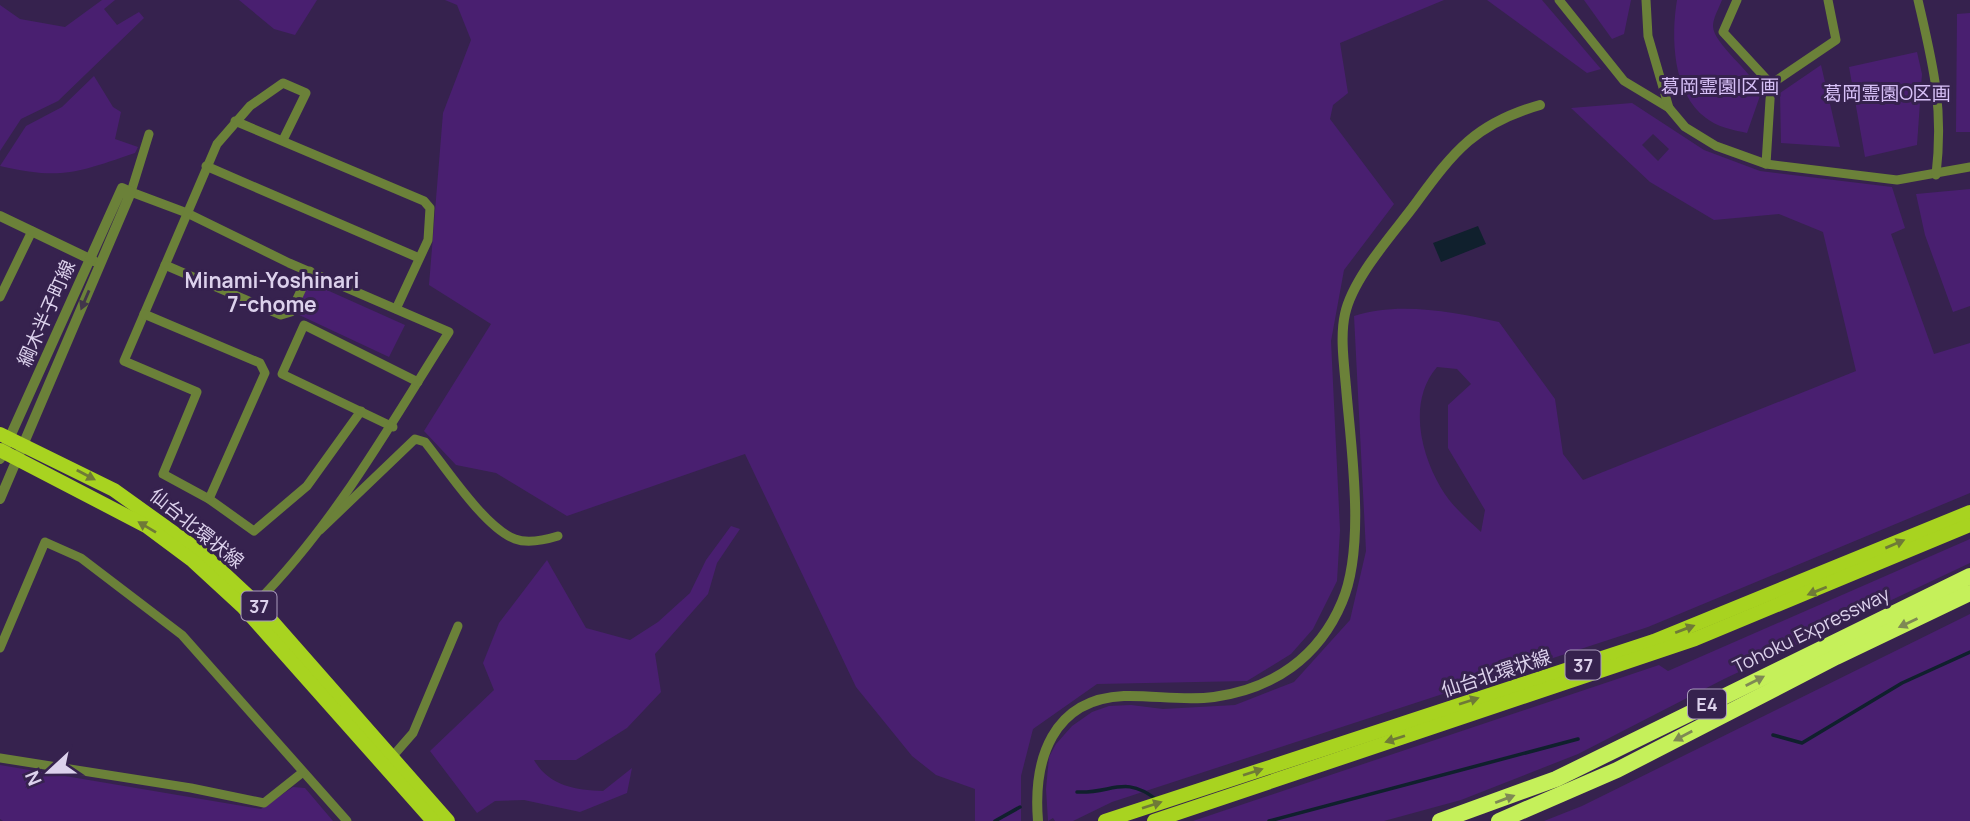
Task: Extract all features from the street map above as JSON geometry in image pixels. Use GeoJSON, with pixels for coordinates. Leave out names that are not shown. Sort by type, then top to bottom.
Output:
{"type":"FeatureCollection","features":[{"type":"Feature","properties":{"kind":"highway","name":"Tohoku Expressway"},"geometry":{"type":"LineString","coordinates":[[1440,821],[1556,779],[1970,576]]}},
{"type":"Feature","properties":{"kind":"highway","name":"Tohoku Expressway"},"geometry":{"type":"LineString","coordinates":[[1499,821],[1618,770],[1836,657],[1970,593]]}},
{"type":"Feature","properties":{"kind":"main road","name":"仙台北環状線"},"geometry":{"type":"LineString","coordinates":[[5,436],[114,490],[149,512],[202,553],[256,603],[448,821]]}},
{"type":"Feature","properties":{"kind":"main road","name":"仙台北環状線"},"geometry":{"type":"LineString","coordinates":[[1,454],[18,459],[146,526],[169,541],[216,580],[433,821]]}},
{"type":"Feature","properties":{"kind":"main road","name":"仙台北環状線"},"geometry":{"type":"LineString","coordinates":[[1111,818],[1654,641],[1970,512]]}},
{"type":"Feature","properties":{"kind":"main road","name":"仙台北環状線"},"geometry":{"type":"LineString","coordinates":[[1154,821],[1695,639],[1970,525]]}},
{"type":"Feature","properties":{"kind":"street"},"geometry":{"type":"LineString","coordinates":[[1559,0],[1624,81],[1669,108],[1685,127],[1716,146],[1766,163],[1897,180],[1970,167]]}},
{"type":"Feature","properties":{"kind":"street"},"geometry":{"type":"LineString","coordinates":[[1646,0],[1648,36],[1669,108]]}},
{"type":"Feature","properties":{"kind":"street"},"geometry":{"type":"LineString","coordinates":[[1737,0],[1723,32],[1771,84],[1766,163]]}},
{"type":"Feature","properties":{"kind":"street"},"geometry":{"type":"LineString","coordinates":[[1771,84],[1836,40],[1828,0]]}},
{"type":"Feature","properties":{"kind":"street"},"geometry":{"type":"LineString","coordinates":[[1918,0],[1938,83],[1940,141],[1936,174]]}},
{"type":"Feature","properties":{"kind":"street"},"geometry":{"type":"LineString","coordinates":[[283,140],[306,93],[283,83],[250,106],[217,144],[124,361],[197,392],[163,474],[209,499],[254,531],[307,486],[361,411]]}},
{"type":"Feature","properties":{"kind":"street"},"geometry":{"type":"LineString","coordinates":[[1038,821],[1036,777],[1042,755],[1058,727],[1081,708],[1122,696],[1211,697],[1239,692],[1280,676],[1311,652],[1321,639],[1341,606],[1354,565],[1344,355],[1347,307],[1356,287],[1459,147],[1489,124],[1510,113],[1540,105]]}},
{"type":"Feature","properties":{"kind":"street"},"geometry":{"type":"LineString","coordinates":[[235,121],[424,201],[430,208],[428,240],[396,309]]}},
{"type":"Feature","properties":{"kind":"street"},"geometry":{"type":"LineString","coordinates":[[0,499],[24,445],[95,261],[131,192],[149,134]]}},
{"type":"Feature","properties":{"kind":"street"},"geometry":{"type":"LineString","coordinates":[[206,166],[419,258]]}},
{"type":"Feature","properties":{"kind":"street"},"geometry":{"type":"LineString","coordinates":[[131,192],[187,213],[449,332],[393,427],[314,534],[256,603]]}},
{"type":"Feature","properties":{"kind":"street","name":"綱木半子町線"},"geometry":{"type":"LineString","coordinates":[[0,216],[95,261],[5,436],[1,454]]}},
{"type":"Feature","properties":{"kind":"street"},"geometry":{"type":"LineString","coordinates":[[0,297],[3,282],[32,231]]}},
{"type":"Feature","properties":{"kind":"street"},"geometry":{"type":"LineString","coordinates":[[165,265],[281,316],[291,312],[310,271]]}},
{"type":"Feature","properties":{"kind":"street"},"geometry":{"type":"LineString","coordinates":[[144,314],[260,363],[265,373],[209,499]]}},
{"type":"Feature","properties":{"kind":"street"},"geometry":{"type":"LineString","coordinates":[[393,427],[282,374],[304,325],[418,382]]}},
{"type":"Feature","properties":{"kind":"street"},"geometry":{"type":"LineString","coordinates":[[314,534],[327,526],[415,439],[425,442],[490,524],[516,540],[544,541],[558,536]]}},
{"type":"Feature","properties":{"kind":"street"},"geometry":{"type":"LineString","coordinates":[[0,648],[45,542],[80,558],[182,635],[347,821]]}},
{"type":"Feature","properties":{"kind":"street"},"geometry":{"type":"LineString","coordinates":[[392,757],[413,733],[458,626]]}},
{"type":"Feature","properties":{"kind":"street"},"geometry":{"type":"LineString","coordinates":[[0,758],[191,788],[264,803],[303,772]]}},
{"type":"Feature","properties":{"kind":"green space"},"geometry":{"type":"Polygon","coordinates":[[[102,0],[115,0],[104,9],[117,25],[139,12],[144,18],[58,101],[21,119],[0,151],[0,5],[20,19],[65,27],[102,0]]]}},
{"type":"Feature","properties":{"kind":"green space"},"geometry":{"type":"Polygon","coordinates":[[[239,0],[317,0],[295,35],[274,29],[239,0]]]}},
{"type":"Feature","properties":{"kind":"green space"},"geometry":{"type":"Polygon","coordinates":[[[445,0],[1444,0],[1340,43],[1348,93],[1333,105],[1330,119],[1394,204],[1344,270],[1331,341],[1340,530],[1337,581],[1313,629],[1291,654],[1247,681],[1097,684],[1033,729],[1021,776],[1021,821],[975,821],[975,789],[936,775],[912,756],[856,687],[745,454],[567,516],[496,473],[456,465],[424,431],[491,324],[429,285],[443,113],[471,40],[457,5],[445,0]]]}},
{"type":"Feature","properties":{"kind":"green space"},"geometry":{"type":"Polygon","coordinates":[[[1487,0],[1542,0],[1601,69],[1587,73],[1487,0]]]}},
{"type":"Feature","properties":{"kind":"green space"},"geometry":{"type":"Polygon","coordinates":[[[1584,0],[1631,0],[1624,34],[1612,39],[1584,0]]]}},
{"type":"Feature","properties":{"kind":"green space","name":"葛岡霊園I区画"},"geometry":{"type":"Polygon","coordinates":[[[1677,0],[1722,0],[1713,23],[1715,33],[1761,93],[1747,133],[1710,121],[1686,94],[1676,63],[1674,30],[1677,0]]]}},
{"type":"Feature","properties":{"kind":"green space"},"geometry":{"type":"Polygon","coordinates":[[[1970,13],[1970,132],[1956,132],[1957,14],[1970,13]]]}},
{"type":"Feature","properties":{"kind":"green space","name":"葛岡霊園O区画"},"geometry":{"type":"Polygon","coordinates":[[[1917,52],[1922,74],[1917,145],[1865,157],[1849,67],[1917,52]]]}},
{"type":"Feature","properties":{"kind":"green space"},"geometry":{"type":"Polygon","coordinates":[[[1821,65],[1840,147],[1781,143],[1780,93],[1821,65]]]}},
{"type":"Feature","properties":{"kind":"green space"},"geometry":{"type":"Polygon","coordinates":[[[94,76],[113,107],[121,112],[115,139],[138,147],[135,153],[68,172],[39,173],[0,166],[26,126],[62,107],[94,76]]]}},
{"type":"Feature","properties":{"kind":"green space"},"geometry":{"type":"Polygon","coordinates":[[[1632,103],[1704,150],[1760,171],[1892,187],[1905,228],[1891,234],[1934,354],[1970,343],[1970,493],[1648,627],[1112,802],[1073,821],[1055,821],[1053,818],[1048,821],[1046,789],[1049,757],[1056,744],[1072,726],[1092,712],[1109,706],[1131,705],[1163,709],[1235,705],[1294,682],[1350,620],[1366,551],[1354,316],[1389,309],[1408,309],[1445,312],[1499,322],[1555,399],[1563,454],[1583,480],[1856,371],[1823,232],[1779,214],[1714,220],[1650,182],[1571,108],[1632,103]],[[1653,134],[1642,145],[1658,161],[1669,149],[1653,134]],[[1437,367],[1422,395],[1420,411],[1420,427],[1427,459],[1445,494],[1481,532],[1485,510],[1448,448],[1448,405],[1471,384],[1457,369],[1437,367]]]}},
{"type":"Feature","properties":{"kind":"green space"},"geometry":{"type":"Polygon","coordinates":[[[1970,189],[1970,306],[1953,312],[1925,235],[1916,194],[1970,189]]]}},
{"type":"Feature","properties":{"kind":"green space"},"geometry":{"type":"Polygon","coordinates":[[[309,282],[405,325],[389,357],[295,313],[309,282]]]}},
{"type":"Feature","properties":{"kind":"green space"},"geometry":{"type":"Polygon","coordinates":[[[731,526],[740,529],[717,563],[708,594],[655,654],[661,692],[627,728],[576,760],[534,760],[547,776],[555,781],[573,788],[603,791],[632,768],[627,793],[580,812],[524,800],[495,801],[477,813],[430,751],[494,690],[483,663],[499,623],[547,560],[586,628],[630,640],[658,622],[690,593],[706,560],[731,526]]]}},
{"type":"Feature","properties":{"kind":"green space"},"geometry":{"type":"Polygon","coordinates":[[[1970,539],[1970,563],[1724,679],[1578,754],[1461,800],[1384,821],[1193,821],[1659,665],[1668,671],[1970,539]]]}},
{"type":"Feature","properties":{"kind":"green space"},"geometry":{"type":"Polygon","coordinates":[[[1970,614],[1970,821],[1544,821],[1582,806],[1970,614]]]}},
{"type":"Feature","properties":{"kind":"green space"},"geometry":{"type":"Polygon","coordinates":[[[0,765],[261,809],[293,787],[305,788],[333,821],[3,821],[0,819],[0,765]]]}},
{"type":"Feature","properties":{"kind":"water"},"geometry":{"type":"Polygon","coordinates":[[[1478,226],[1486,244],[1441,262],[1433,243],[1478,226]]]}},
{"type":"Feature","properties":{"kind":"waterway"},"geometry":{"type":"LineString","coordinates":[[1773,735],[1802,743],[1902,683],[1970,652]]}},
{"type":"Feature","properties":{"kind":"waterway"},"geometry":{"type":"LineString","coordinates":[[1269,821],[1578,739]]}},
{"type":"Feature","properties":{"kind":"waterway"},"geometry":{"type":"LineString","coordinates":[[1077,792],[1126,787],[1146,792],[1157,800]]}},
{"type":"Feature","properties":{"kind":"waterway"},"geometry":{"type":"LineString","coordinates":[[995,821],[1020,807]]}},
{"type":"Feature","properties":{"kind":"district","name":"Minami-Yoshinari 7-chome"},"geometry":{"type":"Point","coordinates":[272,292]}}]}
